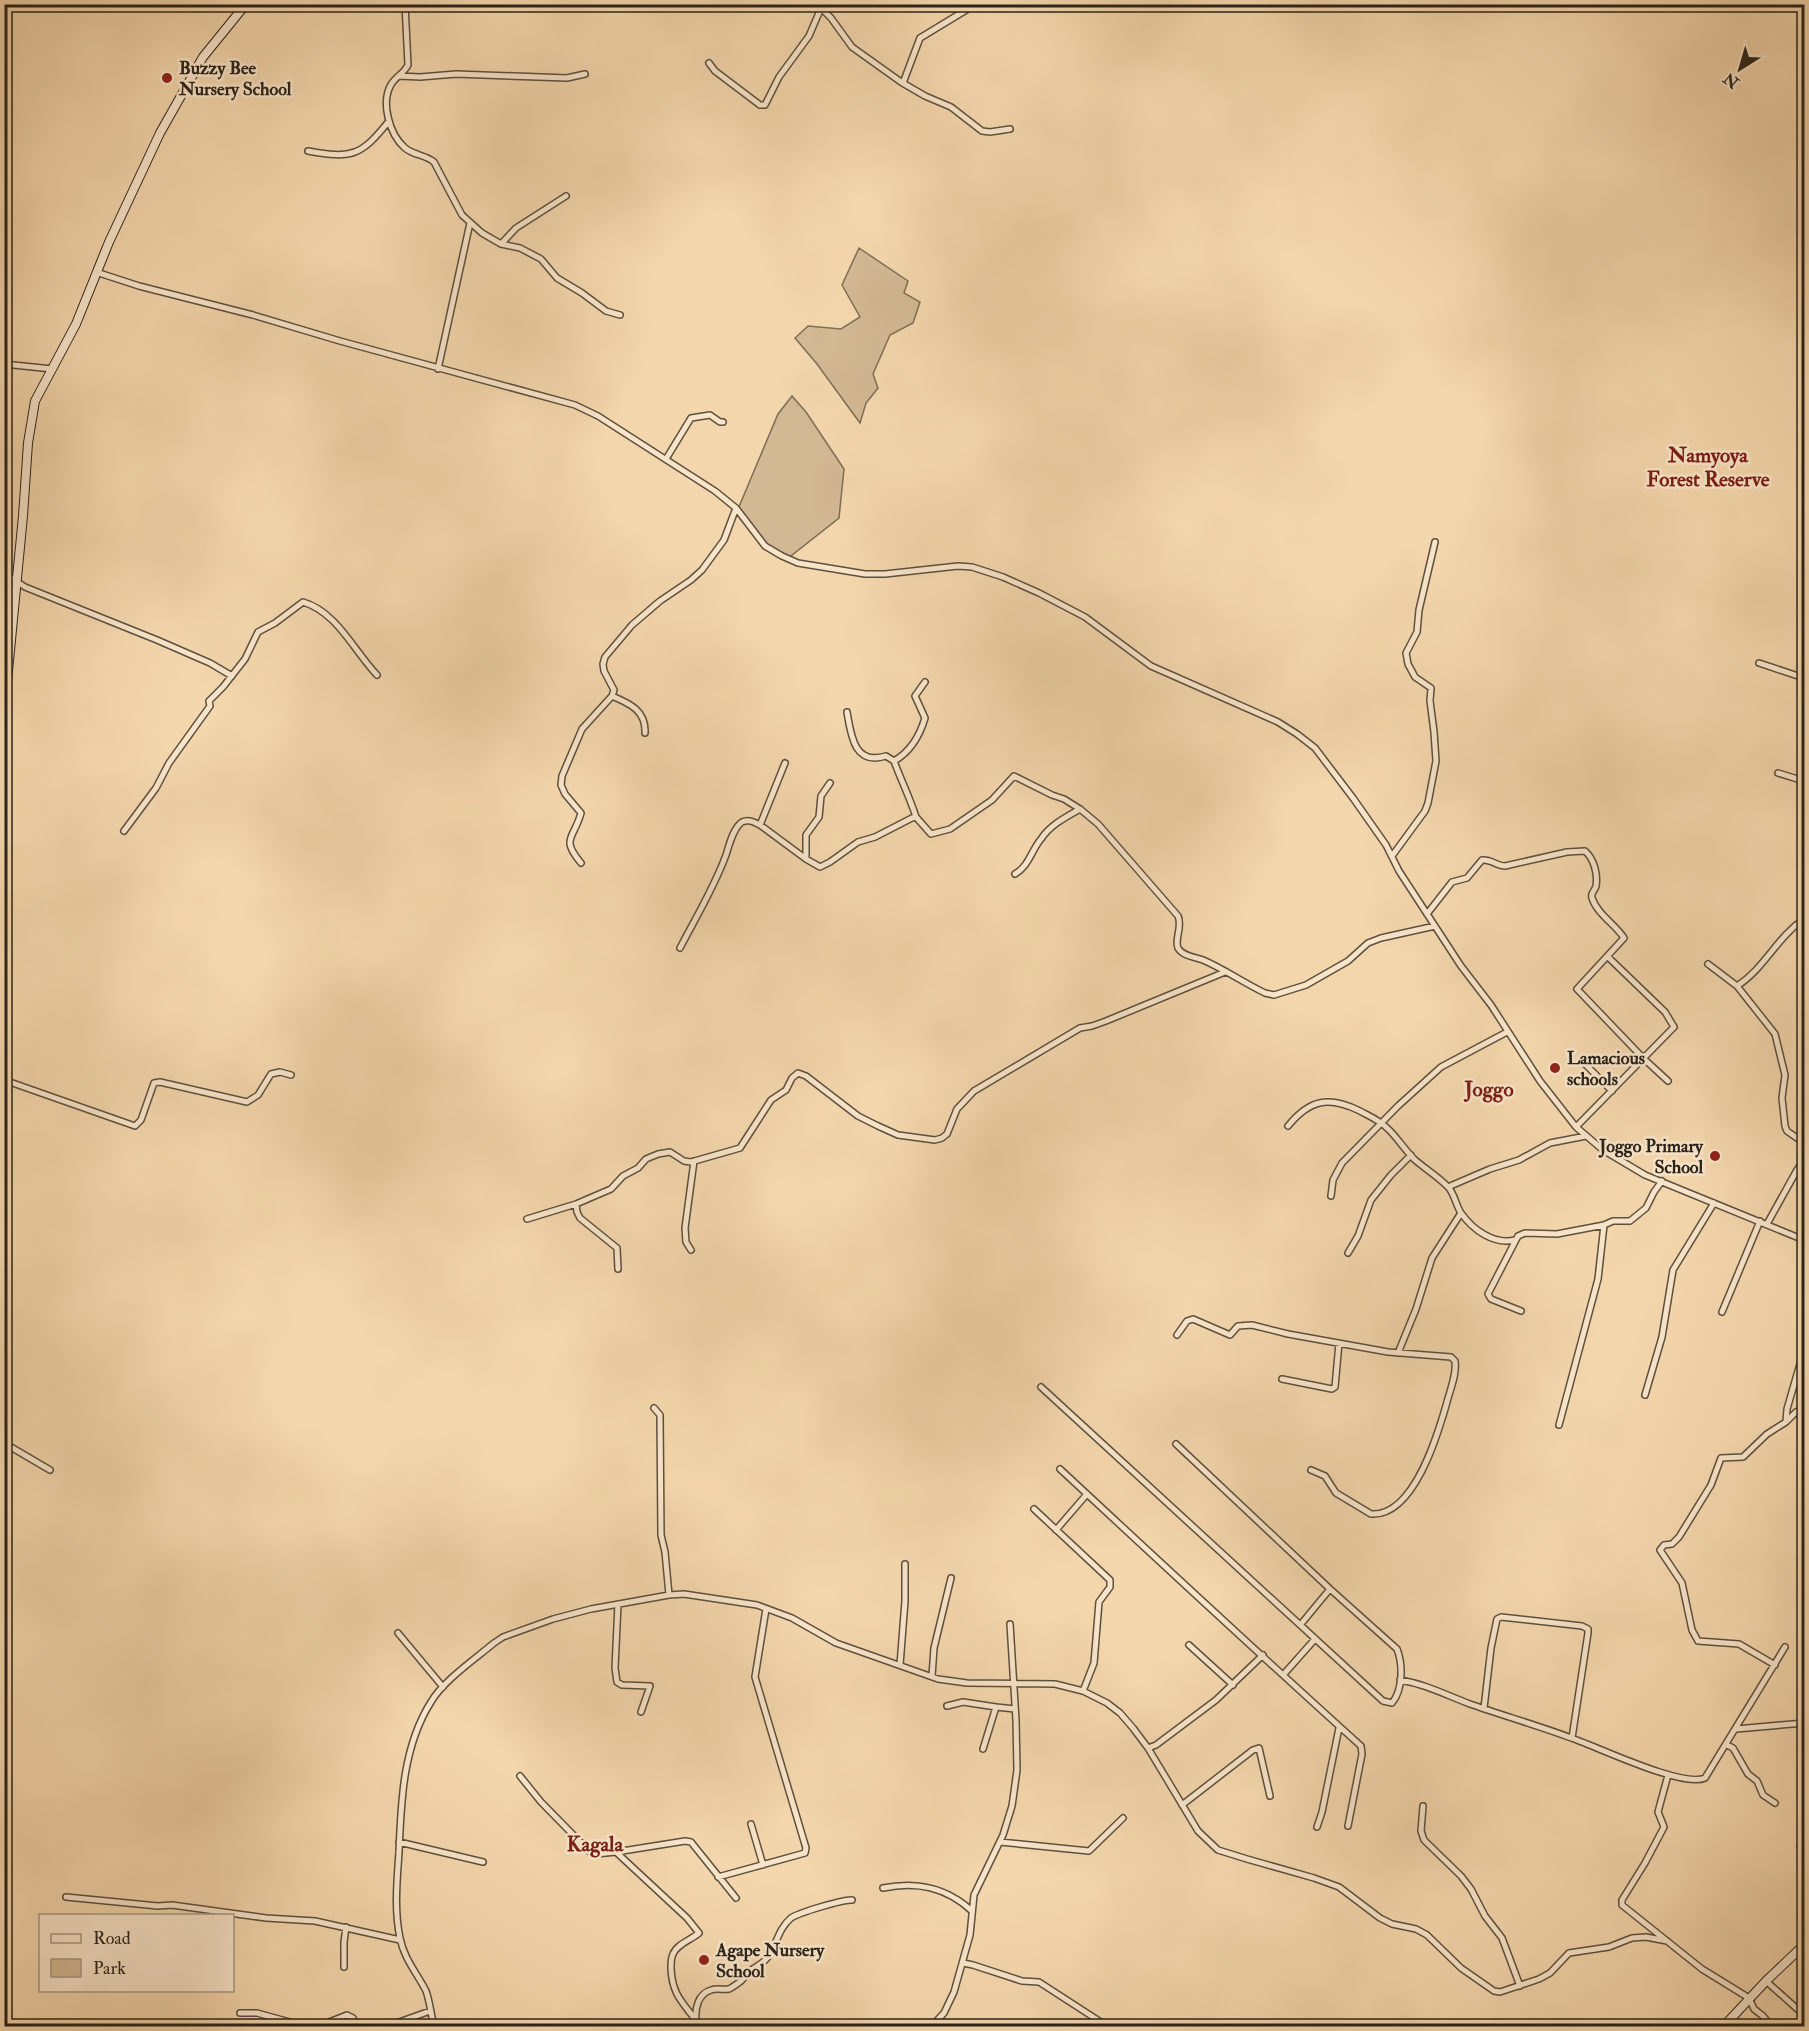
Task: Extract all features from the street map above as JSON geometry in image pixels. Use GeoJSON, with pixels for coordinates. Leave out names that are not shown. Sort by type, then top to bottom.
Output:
{"type":"FeatureCollection","features":[{"type":"Feature","properties":{"kind":"street"},"geometry":{"type":"LineString","coordinates":[[233,4],[240,11]]}},
{"type":"Feature","properties":{"kind":"street"},"geometry":{"type":"LineString","coordinates":[[4,712],[32,414],[41,388],[76,324],[96,272],[160,133],[203,57],[246,4]]}},
{"type":"Feature","properties":{"kind":"street"},"geometry":{"type":"LineString","coordinates":[[405,4],[408,65],[393,83],[386,98],[389,121],[403,146],[409,151],[427,157],[438,167],[462,214],[486,236],[501,244],[520,248],[541,260],[557,278],[606,311],[620,315]]}},
{"type":"Feature","properties":{"kind":"street"},"geometry":{"type":"LineString","coordinates":[[903,83],[920,38],[976,4]]}},
{"type":"Feature","properties":{"kind":"street"},"geometry":{"type":"LineString","coordinates":[[709,63],[715,71],[760,105],[765,105],[779,77],[805,43],[819,6],[831,18],[852,47],[903,83],[951,107],[982,131],[1010,129]]}},
{"type":"Feature","properties":{"kind":"street"},"geometry":{"type":"LineString","coordinates":[[399,76],[456,74],[567,78],[585,74]]}},
{"type":"Feature","properties":{"kind":"street"},"geometry":{"type":"LineString","coordinates":[[308,151],[337,154],[362,150],[371,143],[389,121]]}},
{"type":"Feature","properties":{"kind":"street"},"geometry":{"type":"LineString","coordinates":[[501,244],[516,228],[566,196]]}},
{"type":"Feature","properties":{"kind":"street"},"geometry":{"type":"LineString","coordinates":[[438,369],[470,223]]}},
{"type":"Feature","properties":{"kind":"street"},"geometry":{"type":"LineString","coordinates":[[96,272],[139,286],[253,315],[438,369],[575,405],[598,416],[715,490],[736,508],[765,546],[782,556],[798,563],[866,574],[958,566],[972,567],[1003,577],[1067,607],[1102,628],[1151,666],[1278,722],[1315,748],[1337,775],[1386,845],[1403,878],[1461,966],[1491,1005],[1540,1081],[1576,1127],[1618,1160],[1645,1175],[1804,1240]]}},
{"type":"Feature","properties":{"kind":"street"},"geometry":{"type":"LineString","coordinates":[[4,364],[52,369]]}},
{"type":"Feature","properties":{"kind":"street"},"geometry":{"type":"LineString","coordinates":[[666,459],[691,418],[710,415],[723,422]]}},
{"type":"Feature","properties":{"kind":"street"},"geometry":{"type":"LineString","coordinates":[[581,863],[569,848],[568,843],[581,813],[565,794],[561,785],[562,776],[582,729],[612,696],[614,690],[604,671],[605,657],[638,619],[702,570],[724,540],[736,508]]}},
{"type":"Feature","properties":{"kind":"street"},"geometry":{"type":"LineString","coordinates":[[1392,856],[1425,811],[1435,772],[1431,687],[1415,677],[1408,664],[1406,652],[1417,632],[1419,610],[1435,543]]}},
{"type":"Feature","properties":{"kind":"street"},"geometry":{"type":"LineString","coordinates":[[4,573],[37,593],[157,640],[210,663],[232,676]]}},
{"type":"Feature","properties":{"kind":"street"},"geometry":{"type":"LineString","coordinates":[[124,831],[156,788],[169,763],[210,706],[209,700],[245,659],[258,632],[275,623],[303,602],[318,609],[329,618],[377,675]]}},
{"type":"Feature","properties":{"kind":"street"},"geometry":{"type":"LineString","coordinates":[[1759,663],[1804,678]]}},
{"type":"Feature","properties":{"kind":"street"},"geometry":{"type":"LineString","coordinates":[[894,761],[900,758],[920,734],[926,718],[915,696],[925,682]]}},
{"type":"Feature","properties":{"kind":"street"},"geometry":{"type":"LineString","coordinates":[[612,696],[639,710],[644,717],[645,733]]}},
{"type":"Feature","properties":{"kind":"street"},"geometry":{"type":"LineString","coordinates":[[847,712],[857,749],[872,758],[886,756],[894,761],[916,817],[931,834],[950,829],[992,800],[1014,776],[1064,799],[1098,824],[1115,847],[1178,916],[1181,927],[1177,942],[1182,952],[1265,993],[1274,995],[1306,985],[1348,961],[1368,943],[1435,926]]}},
{"type":"Feature","properties":{"kind":"street"},"geometry":{"type":"LineString","coordinates":[[760,825],[785,763]]}},
{"type":"Feature","properties":{"kind":"street"},"geometry":{"type":"LineString","coordinates":[[1778,773],[1804,781]]}},
{"type":"Feature","properties":{"kind":"street"},"geometry":{"type":"LineString","coordinates":[[806,859],[806,835],[819,818],[821,796],[830,783]]}},
{"type":"Feature","properties":{"kind":"street"},"geometry":{"type":"LineString","coordinates":[[1015,874],[1027,864],[1042,837],[1080,809]]}},
{"type":"Feature","properties":{"kind":"street"},"geometry":{"type":"LineString","coordinates":[[680,948],[712,889],[737,828],[744,821],[752,821],[760,825],[806,859],[816,865],[824,866],[858,842],[875,837],[893,826],[916,817]]}},
{"type":"Feature","properties":{"kind":"street"},"geometry":{"type":"LineString","coordinates":[[1427,914],[1452,882],[1467,878],[1482,860],[1505,866],[1567,852],[1585,851],[1594,862],[1596,884],[1591,894],[1592,899],[1624,938],[1577,989],[1668,1081]]}},
{"type":"Feature","properties":{"kind":"street"},"geometry":{"type":"LineString","coordinates":[[1737,986],[1752,976],[1784,936],[1804,918]]}},
{"type":"Feature","properties":{"kind":"street"},"geometry":{"type":"LineString","coordinates":[[1576,1127],[1674,1027],[1665,1012],[1608,957]]}},
{"type":"Feature","properties":{"kind":"street"},"geometry":{"type":"LineString","coordinates":[[1708,964],[1737,986],[1775,1034],[1785,1075],[1782,1098],[1785,1126],[1787,1131],[1804,1143]]}},
{"type":"Feature","properties":{"kind":"street"},"geometry":{"type":"LineString","coordinates":[[527,1219],[611,1189],[623,1176],[638,1168],[646,1159],[658,1154],[670,1152],[684,1161],[694,1161],[740,1148],[771,1101],[786,1090],[798,1073],[806,1076],[858,1116],[889,1132],[935,1140],[942,1138],[947,1134],[957,1109],[974,1091],[1080,1028],[1106,1021],[1225,972]]}},
{"type":"Feature","properties":{"kind":"street"},"geometry":{"type":"LineString","coordinates":[[1332,1196],[1333,1180],[1337,1170],[1381,1123],[1440,1067],[1507,1032]]}},
{"type":"Feature","properties":{"kind":"street"},"geometry":{"type":"LineString","coordinates":[[1581,1060],[1612,1090]]}},
{"type":"Feature","properties":{"kind":"street"},"geometry":{"type":"LineString","coordinates":[[4,1080],[135,1126],[141,1120],[154,1083],[160,1082],[247,1102],[258,1095],[271,1074],[280,1072],[291,1075]]}},
{"type":"Feature","properties":{"kind":"street"},"geometry":{"type":"LineString","coordinates":[[1288,1126],[1304,1109],[1323,1101],[1335,1101],[1350,1106],[1381,1123],[1411,1155],[1448,1187],[1461,1213],[1478,1230],[1504,1243],[1515,1240]]}},
{"type":"Feature","properties":{"kind":"street"},"geometry":{"type":"LineString","coordinates":[[1448,1187],[1490,1169],[1519,1160],[1550,1143],[1586,1136]]}},
{"type":"Feature","properties":{"kind":"street"},"geometry":{"type":"LineString","coordinates":[[1348,1253],[1365,1220],[1371,1200],[1411,1155]]}},
{"type":"Feature","properties":{"kind":"street"},"geometry":{"type":"LineString","coordinates":[[1767,1224],[1804,1160]]}},
{"type":"Feature","properties":{"kind":"street"},"geometry":{"type":"LineString","coordinates":[[691,1250],[686,1242],[685,1228],[694,1161]]}},
{"type":"Feature","properties":{"kind":"street"},"geometry":{"type":"LineString","coordinates":[[1521,1311],[1491,1299],[1488,1294],[1518,1236],[1525,1233],[1557,1234],[1604,1225],[1613,1221],[1630,1221],[1646,1208],[1662,1181]]}},
{"type":"Feature","properties":{"kind":"street"},"geometry":{"type":"LineString","coordinates":[[576,1203],[578,1216],[618,1248],[618,1269]]}},
{"type":"Feature","properties":{"kind":"street"},"geometry":{"type":"LineString","coordinates":[[1645,1395],[1662,1337],[1673,1270],[1714,1203]]}},
{"type":"Feature","properties":{"kind":"street"},"geometry":{"type":"LineString","coordinates":[[1398,1353],[1416,1309],[1432,1258],[1461,1213]]}},
{"type":"Feature","properties":{"kind":"street"},"geometry":{"type":"LineString","coordinates":[[1722,1312],[1760,1221]]}},
{"type":"Feature","properties":{"kind":"street"},"geometry":{"type":"LineString","coordinates":[[1559,1425],[1598,1279],[1604,1225]]}},
{"type":"Feature","properties":{"kind":"street"},"geometry":{"type":"LineString","coordinates":[[1177,1335],[1187,1321],[1193,1319],[1230,1335],[1238,1326],[1252,1325],[1398,1353],[1450,1357],[1455,1361],[1456,1366],[1438,1434],[1416,1484],[1388,1511],[1377,1515],[1371,1514],[1336,1493],[1325,1476],[1311,1470]]}},
{"type":"Feature","properties":{"kind":"street"},"geometry":{"type":"LineString","coordinates":[[1282,1379],[1332,1389],[1335,1387],[1339,1343]]}},
{"type":"Feature","properties":{"kind":"street"},"geometry":{"type":"LineString","coordinates":[[1786,1422],[1787,1409],[1804,1350]]}},
{"type":"Feature","properties":{"kind":"street"},"geometry":{"type":"LineString","coordinates":[[1041,1387],[1383,1701],[1389,1704],[1395,1699],[1400,1680],[1400,1657],[1397,1649],[1176,1444]]}},
{"type":"Feature","properties":{"kind":"street"},"geometry":{"type":"LineString","coordinates":[[654,1408],[660,1414],[661,1535],[669,1594]]}},
{"type":"Feature","properties":{"kind":"street"},"geometry":{"type":"LineString","coordinates":[[1775,1665],[1738,1644],[1698,1641],[1692,1630],[1683,1583],[1660,1550],[1664,1545],[1672,1544],[1679,1537],[1711,1485],[1721,1458],[1743,1457],[1767,1434],[1804,1408]]}},
{"type":"Feature","properties":{"kind":"street"},"geometry":{"type":"LineString","coordinates":[[4,1443],[50,1470]]}},
{"type":"Feature","properties":{"kind":"street"},"geometry":{"type":"LineString","coordinates":[[1060,1469],[1361,1746],[1362,1754],[1348,1826]]}},
{"type":"Feature","properties":{"kind":"street"},"geometry":{"type":"LineString","coordinates":[[1056,1530],[1087,1494]]}},
{"type":"Feature","properties":{"kind":"street"},"geometry":{"type":"LineString","coordinates":[[1034,1509],[1110,1580],[1110,1587],[1099,1602],[1094,1663],[1083,1690]]}},
{"type":"Feature","properties":{"kind":"street"},"geometry":{"type":"LineString","coordinates":[[900,1665],[905,1601],[905,1564]]}},
{"type":"Feature","properties":{"kind":"street"},"geometry":{"type":"LineString","coordinates":[[932,1676],[934,1648],[951,1578]]}},
{"type":"Feature","properties":{"kind":"street"},"geometry":{"type":"LineString","coordinates":[[1300,1624],[1330,1589]]}},
{"type":"Feature","properties":{"kind":"street"},"geometry":{"type":"LineString","coordinates":[[435,2026],[426,1992],[405,1956],[400,1940],[396,1886],[405,1776],[411,1746],[423,1715],[442,1687],[503,1637],[553,1619],[669,1594],[748,1603],[792,1618],[836,1643],[932,1676],[967,1683],[1055,1684],[1083,1690],[1120,1713],[1148,1748],[1198,1831],[1218,1850],[1339,1887],[1380,1918],[1392,1924],[1416,1929],[1427,1935],[1449,1958],[1485,1987],[1500,1992],[1520,1986],[1550,1973],[1569,1953],[1609,1947],[1632,1938],[1646,1937],[1667,1941]]}},
{"type":"Feature","properties":{"kind":"street"},"geometry":{"type":"LineString","coordinates":[[618,1604],[615,1668],[617,1682],[622,1685],[650,1686],[641,1712]]}},
{"type":"Feature","properties":{"kind":"street"},"geometry":{"type":"LineString","coordinates":[[718,1876],[800,1856],[805,1853],[806,1848],[755,1677],[766,1609]]}},
{"type":"Feature","properties":{"kind":"street"},"geometry":{"type":"LineString","coordinates":[[1484,1708],[1497,1619],[1501,1617],[1582,1626],[1588,1629],[1588,1633],[1572,1738]]}},
{"type":"Feature","properties":{"kind":"street"},"geometry":{"type":"LineString","coordinates":[[932,2026],[948,2005],[963,1964],[970,1935],[974,1895],[1000,1842],[1012,1806],[1017,1770],[1010,1624]]}},
{"type":"Feature","properties":{"kind":"street"},"geometry":{"type":"LineString","coordinates":[[398,1632],[442,1687]]}},
{"type":"Feature","properties":{"kind":"street"},"geometry":{"type":"LineString","coordinates":[[1284,1674],[1316,1640]]}},
{"type":"Feature","properties":{"kind":"street"},"geometry":{"type":"LineString","coordinates":[[1189,1645],[1233,1685]]}},
{"type":"Feature","properties":{"kind":"street"},"geometry":{"type":"LineString","coordinates":[[1400,1680],[1431,1687],[1668,1775],[1699,1781],[1705,1778],[1727,1745],[1785,1647]]}},
{"type":"Feature","properties":{"kind":"street"},"geometry":{"type":"LineString","coordinates":[[1148,1748],[1171,1734],[1233,1685],[1263,1655]]}},
{"type":"Feature","properties":{"kind":"street"},"geometry":{"type":"LineString","coordinates":[[947,1706],[963,1702],[1015,1709]]}},
{"type":"Feature","properties":{"kind":"street"},"geometry":{"type":"LineString","coordinates":[[983,1749],[996,1707]]}},
{"type":"Feature","properties":{"kind":"street"},"geometry":{"type":"LineString","coordinates":[[1736,1729],[1804,1723]]}},
{"type":"Feature","properties":{"kind":"street"},"geometry":{"type":"LineString","coordinates":[[1317,1827],[1340,1728]]}},
{"type":"Feature","properties":{"kind":"street"},"geometry":{"type":"LineString","coordinates":[[1727,1745],[1733,1748],[1748,1774],[1757,1781],[1763,1795],[1776,1803]]}},
{"type":"Feature","properties":{"kind":"street"},"geometry":{"type":"LineString","coordinates":[[1182,1805],[1253,1750],[1260,1748],[1270,1796]]}},
{"type":"Feature","properties":{"kind":"street"},"geometry":{"type":"LineString","coordinates":[[1668,1775],[1658,1812],[1664,1827],[1622,1900],[1624,1908],[1645,1922],[1702,1969],[1749,1998],[1754,2009],[1771,2026]]}},
{"type":"Feature","properties":{"kind":"street"},"geometry":{"type":"LineString","coordinates":[[520,1776],[541,1802],[591,1853],[691,1842],[736,1898]]}},
{"type":"Feature","properties":{"kind":"street"},"geometry":{"type":"LineString","coordinates":[[1423,1806],[1421,1831],[1424,1840],[1471,1889],[1485,1916],[1502,1938],[1520,1986]]}},
{"type":"Feature","properties":{"kind":"street"},"geometry":{"type":"LineString","coordinates":[[1000,1842],[1089,1851],[1123,1818]]}},
{"type":"Feature","properties":{"kind":"street"},"geometry":{"type":"LineString","coordinates":[[751,1824],[763,1865]]}},
{"type":"Feature","properties":{"kind":"street"},"geometry":{"type":"LineString","coordinates":[[399,1842],[483,1862]]}},
{"type":"Feature","properties":{"kind":"street"},"geometry":{"type":"LineString","coordinates":[[616,1852],[687,1918],[699,1933],[678,1947],[673,1953],[671,1962],[675,1992],[700,2026]]}},
{"type":"Feature","properties":{"kind":"street"},"geometry":{"type":"LineString","coordinates":[[883,1888],[910,1884],[926,1885],[953,1896],[972,1911]]}},
{"type":"Feature","properties":{"kind":"street"},"geometry":{"type":"LineString","coordinates":[[66,1897],[202,1908],[248,1916],[287,1918],[346,1927],[400,1940]]}},
{"type":"Feature","properties":{"kind":"street"},"geometry":{"type":"LineString","coordinates":[[696,2020],[696,2004],[706,1992],[732,1987],[762,1964],[769,1956],[781,1928],[791,1918],[800,1912],[837,1904],[846,1899],[852,1900]]}},
{"type":"Feature","properties":{"kind":"street"},"geometry":{"type":"LineString","coordinates":[[202,1908],[202,1914]]}},
{"type":"Feature","properties":{"kind":"street"},"geometry":{"type":"LineString","coordinates":[[344,1967],[346,1927]]}},
{"type":"Feature","properties":{"kind":"street"},"geometry":{"type":"LineString","coordinates":[[1724,2026],[1749,1998],[1804,1945]]}},
{"type":"Feature","properties":{"kind":"street"},"geometry":{"type":"LineString","coordinates":[[963,1964],[973,1965],[1022,1981],[1039,1982],[1107,2026]]}},
{"type":"Feature","properties":{"kind":"street"},"geometry":{"type":"LineString","coordinates":[[1766,1981],[1804,2015]]}},
{"type":"Feature","properties":{"kind":"street"},"geometry":{"type":"LineString","coordinates":[[388,2026],[430,2011]]}},
{"type":"Feature","properties":{"kind":"street"},"geometry":{"type":"LineString","coordinates":[[240,2013],[256,2013],[304,2026]]}},
{"type":"Feature","properties":{"kind":"street"},"geometry":{"type":"LineString","coordinates":[[319,2026],[347,2015],[353,2018],[356,2026]]}},
{"type":"Feature","properties":{"kind":"green space"},"geometry":{"type":"Polygon","coordinates":[[[859,248],[908,281],[904,293],[920,302],[913,323],[890,335],[873,374],[878,388],[866,403],[860,423],[795,338],[808,326],[841,329],[860,317],[842,285],[859,248]]]}},
{"type":"Feature","properties":{"kind":"green space"},"geometry":{"type":"Polygon","coordinates":[[[792,396],[806,412],[844,469],[839,518],[787,559],[767,544],[738,509],[778,414],[792,396]]]}},
{"type":"Feature","properties":{"kind":"place","name":"Buzzy Bee Nursery School"},"geometry":{"type":"Point","coordinates":[167,78]}},
{"type":"Feature","properties":{"kind":"place","name":"Lamacious schools"},"geometry":{"type":"Point","coordinates":[1555,1068]}},
{"type":"Feature","properties":{"kind":"place","name":"Joggo Primary School"},"geometry":{"type":"Point","coordinates":[1715,1156]}},
{"type":"Feature","properties":{"kind":"place","name":"Agape Nursery School"},"geometry":{"type":"Point","coordinates":[704,1960]}},
{"type":"Feature","properties":{"kind":"district","name":"Namyoya Forest Reserve"},"geometry":{"type":"Point","coordinates":[1708,467]}},
{"type":"Feature","properties":{"kind":"district","name":"Joggo"},"geometry":{"type":"Point","coordinates":[1489,1089]}},
{"type":"Feature","properties":{"kind":"district","name":"Kagala"},"geometry":{"type":"Point","coordinates":[595,1844]}}]}
